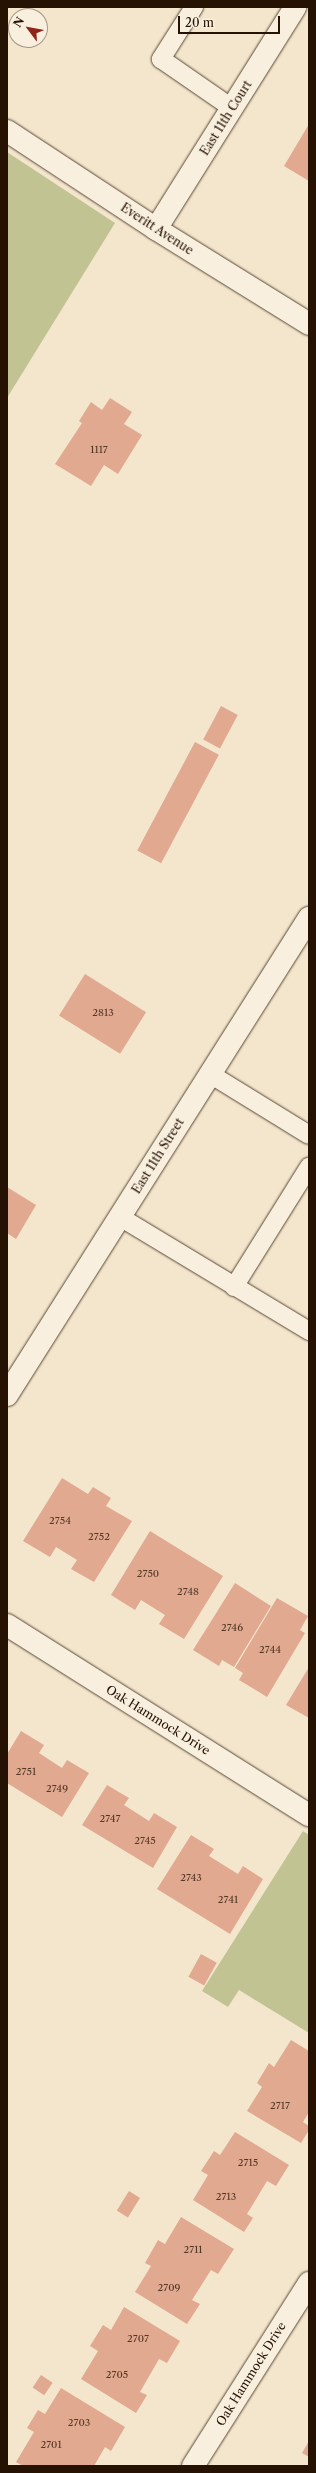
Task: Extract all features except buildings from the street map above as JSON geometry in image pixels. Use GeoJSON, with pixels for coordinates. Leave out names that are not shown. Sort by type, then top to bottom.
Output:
{"type":"FeatureCollection","features":[{"type":"Feature","properties":{"kind":"street","name":"East 11th Court"},"geometry":{"type":"LineString","coordinates":[[156,229],[295,7]]}},
{"type":"Feature","properties":{"kind":"street","name":"Everitt Avenue"},"geometry":{"type":"LineString","coordinates":[[7,131],[156,229],[309,324]]}},
{"type":"Feature","properties":{"kind":"street","name":"East 11th Street"},"geometry":{"type":"LineString","coordinates":[[7,1395],[309,918]]}},
{"type":"Feature","properties":{"kind":"street","name":"Oak Hammock Drive"},"geometry":{"type":"LineString","coordinates":[[7,1625],[309,1815]]}},
{"type":"Feature","properties":{"kind":"street","name":"Oak Hammock Drive"},"geometry":{"type":"LineString","coordinates":[[193,2466],[309,2283]]}},
{"type":"Feature","properties":{"kind":"lane"},"geometry":{"type":"LineString","coordinates":[[194,7],[161,59],[232,108]]}},
{"type":"Feature","properties":{"kind":"lane"},"geometry":{"type":"LineString","coordinates":[[210,1074],[309,1135]]}},
{"type":"Feature","properties":{"kind":"lane"},"geometry":{"type":"LineString","coordinates":[[234,1287],[309,1167]]}},
{"type":"Feature","properties":{"kind":"lane"},"geometry":{"type":"LineString","coordinates":[[120,1217],[309,1331]]}},
{"type":"Feature","properties":{"kind":"green space"},"geometry":{"type":"Polygon","coordinates":[[[7,152],[115,223],[7,398],[7,152]]]}},
{"type":"Feature","properties":{"kind":"green space"},"geometry":{"type":"Polygon","coordinates":[[[303,1831],[309,1835],[309,2033],[239,1990],[228,2007],[202,1991],[303,1831]]]}}]}
